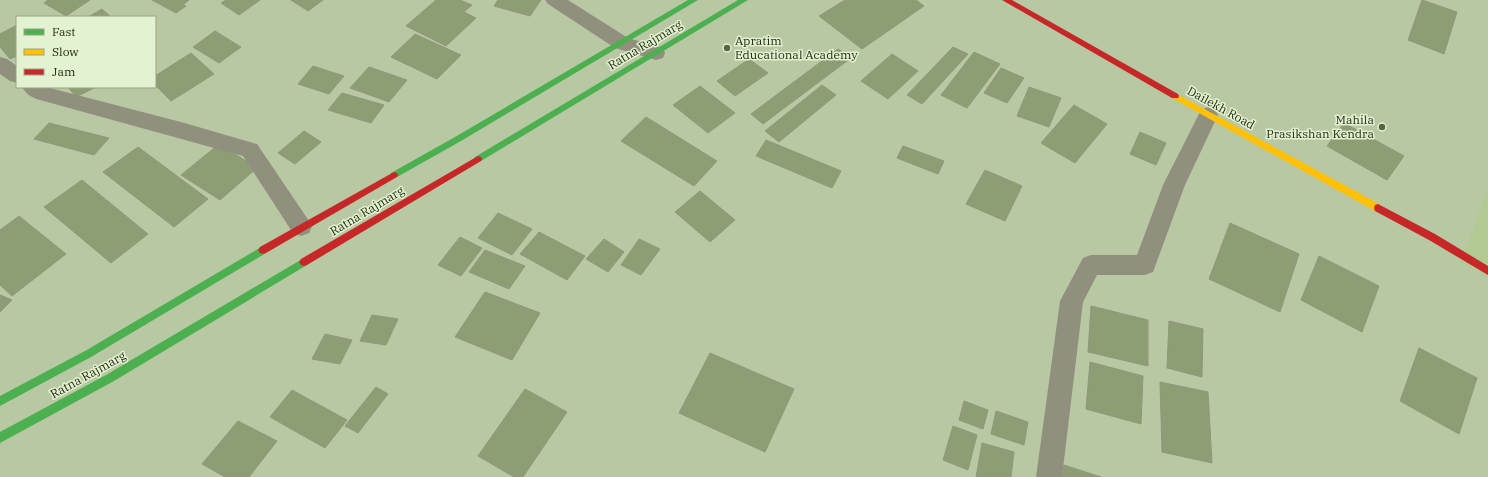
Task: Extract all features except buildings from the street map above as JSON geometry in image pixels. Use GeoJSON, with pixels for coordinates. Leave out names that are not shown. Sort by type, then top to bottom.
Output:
{"type":"FeatureCollection","features":[{"type":"Feature","properties":{"kind":"main road","name":"Ratna Rajmarg"},"geometry":{"type":"LineString","coordinates":[[0,401],[88,354],[301,227],[458,139],[694,0]]}},
{"type":"Feature","properties":{"kind":"main road","name":"Ratna Rajmarg"},"geometry":{"type":"LineString","coordinates":[[0,438],[110,378],[744,0]]}},
{"type":"Feature","properties":{"kind":"main road","name":"Dailekh Road"},"geometry":{"type":"LineString","coordinates":[[1006,0],[1208,115],[1432,237],[1488,271]]}},
{"type":"Feature","properties":{"kind":"street"},"geometry":{"type":"LineString","coordinates":[[554,0],[622,43],[656,53]]}},
{"type":"Feature","properties":{"kind":"street"},"geometry":{"type":"LineString","coordinates":[[0,64],[16,75]]}},
{"type":"Feature","properties":{"kind":"street"},"geometry":{"type":"LineString","coordinates":[[33,88],[40,93],[181,130],[250,150],[301,227]]}},
{"type":"Feature","properties":{"kind":"street"},"geometry":{"type":"LineString","coordinates":[[1049,477],[1072,301],[1091,265],[1145,265],[1174,185],[1208,115]]}},
{"type":"Feature","properties":{"kind":"shaded area"},"geometry":{"type":"Polygon","coordinates":[[[1488,188],[1488,276],[1461,262],[1488,188]]]}},
{"type":"Feature","properties":{"kind":"traffic: fast"},"geometry":{"type":"LineString","coordinates":[[394,175],[694,0]]}},
{"type":"Feature","properties":{"kind":"traffic: fast"},"geometry":{"type":"LineString","coordinates":[[478,159],[744,0]]}},
{"type":"Feature","properties":{"kind":"traffic: fast"},"geometry":{"type":"LineString","coordinates":[[0,401],[88,354],[263,250]]}},
{"type":"Feature","properties":{"kind":"traffic: fast"},"geometry":{"type":"LineString","coordinates":[[0,438],[110,378],[304,262]]}},
{"type":"Feature","properties":{"kind":"traffic: slow"},"geometry":{"type":"LineString","coordinates":[[1175,96],[1378,208]]}},
{"type":"Feature","properties":{"kind":"traffic: jam"},"geometry":{"type":"LineString","coordinates":[[1006,0],[1175,96]]}},
{"type":"Feature","properties":{"kind":"traffic: jam"},"geometry":{"type":"LineString","coordinates":[[304,262],[478,159]]}},
{"type":"Feature","properties":{"kind":"traffic: jam"},"geometry":{"type":"LineString","coordinates":[[263,250],[394,175]]}},
{"type":"Feature","properties":{"kind":"traffic: jam"},"geometry":{"type":"LineString","coordinates":[[1378,208],[1432,237],[1488,271]]}},
{"type":"Feature","properties":{"kind":"place","name":"Apratim Educational Academy"},"geometry":{"type":"Point","coordinates":[727,48]}},
{"type":"Feature","properties":{"kind":"place","name":"Mahila Prasikshan Kendra"},"geometry":{"type":"Point","coordinates":[1382,127]}}]}
